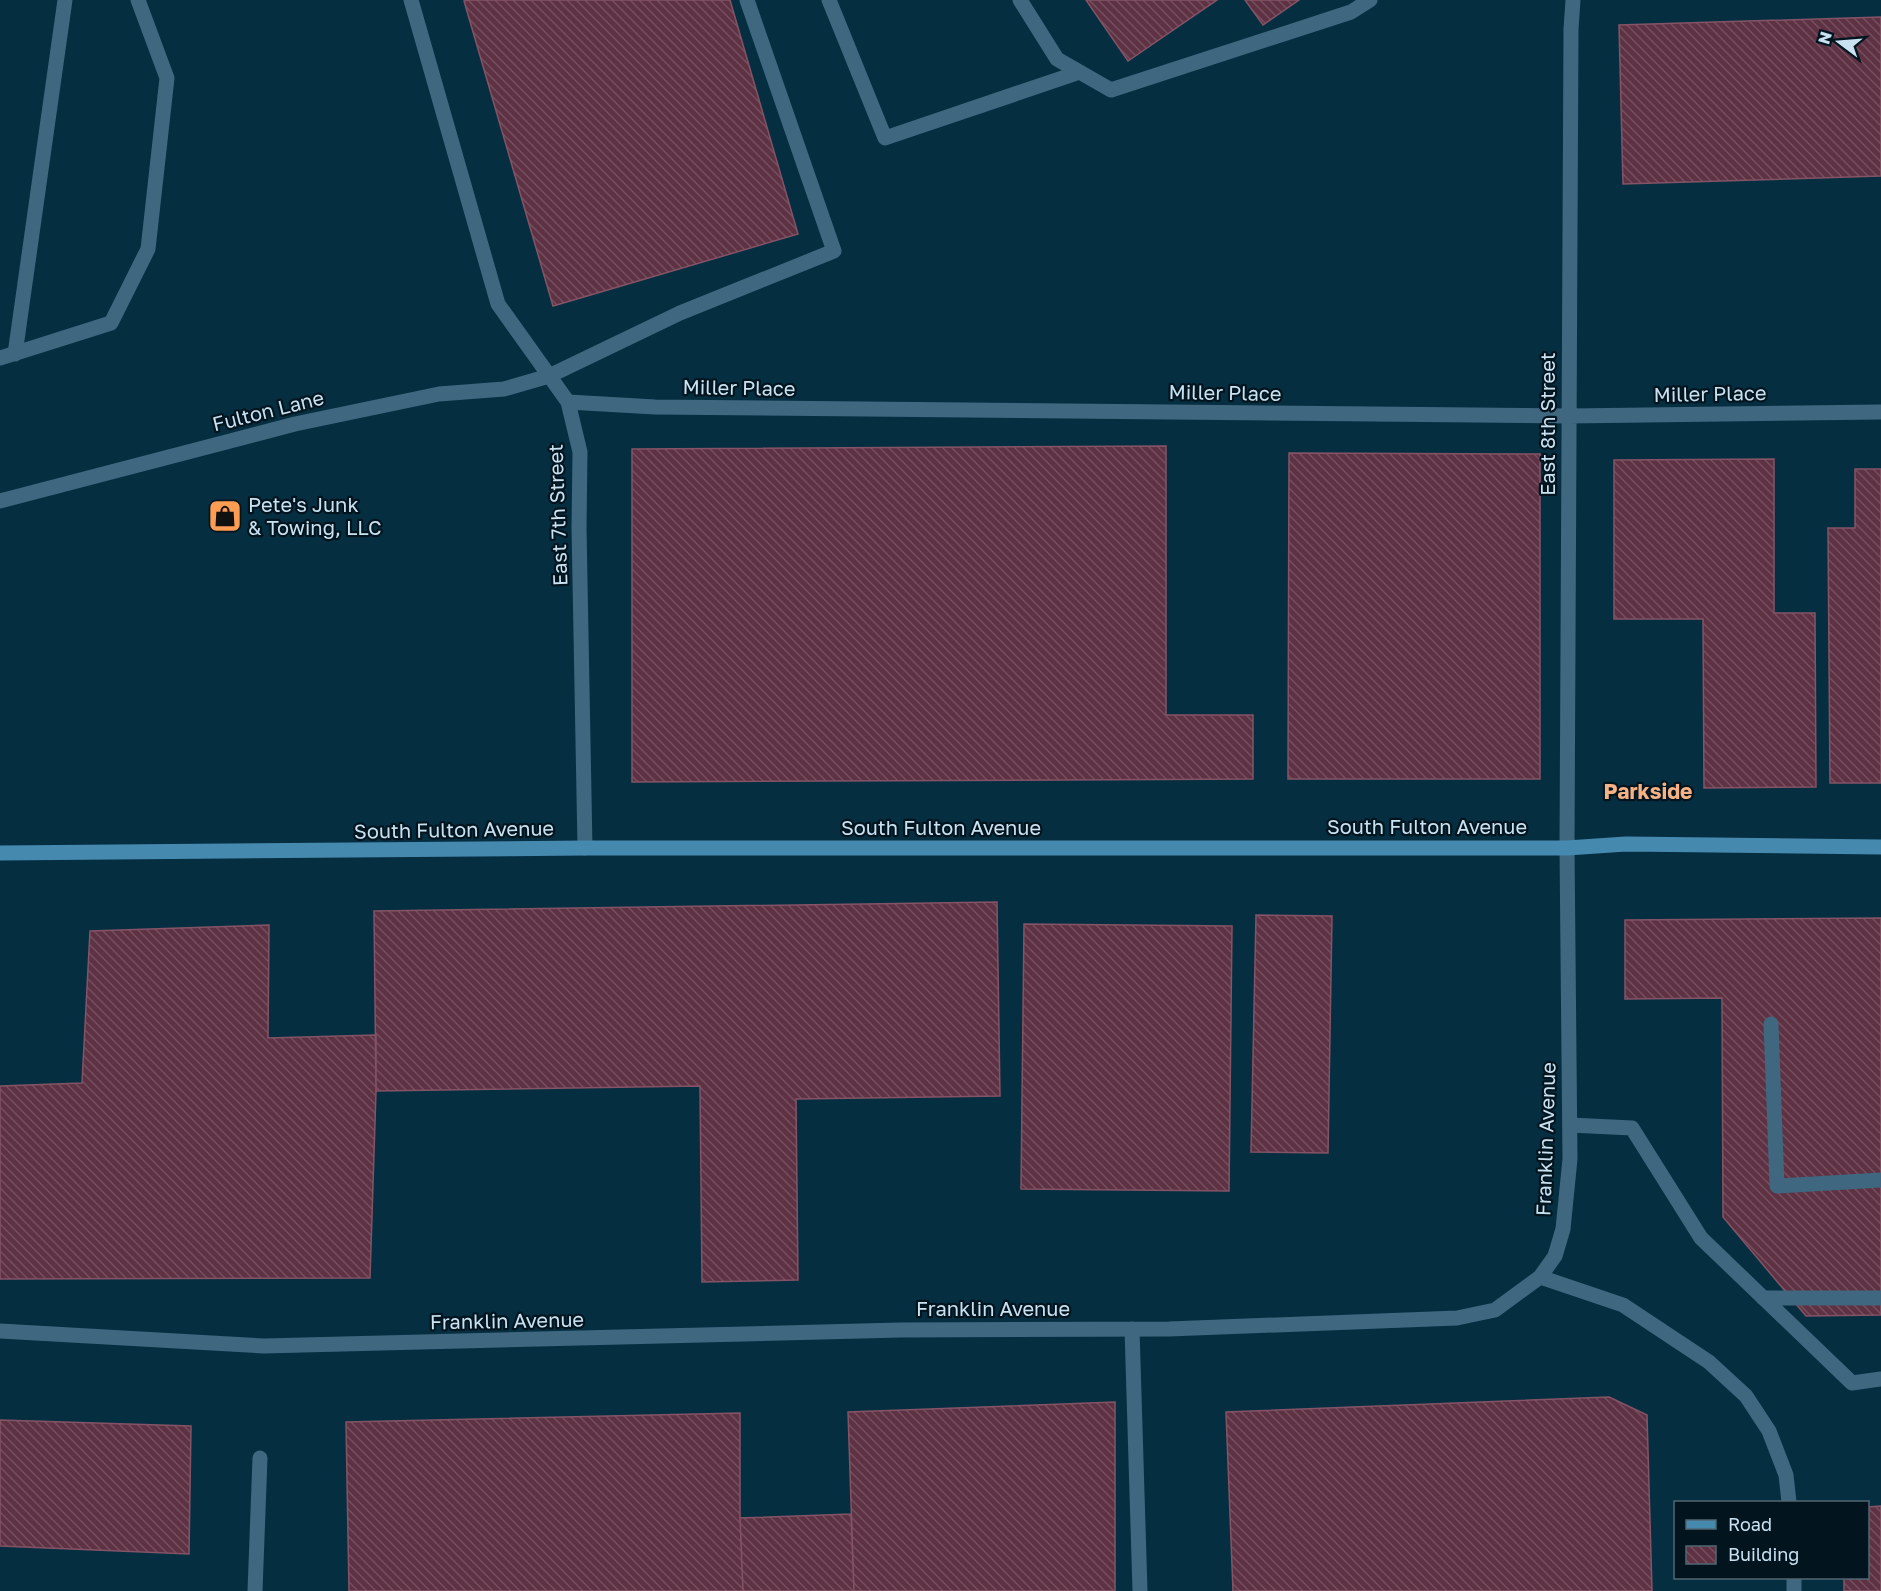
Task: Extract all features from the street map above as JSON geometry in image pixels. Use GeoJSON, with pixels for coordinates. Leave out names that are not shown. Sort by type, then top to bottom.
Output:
{"type":"FeatureCollection","features":[{"type":"Feature","properties":{"kind":"main road","name":"South Fulton Avenue"},"geometry":{"type":"LineString","coordinates":[[0,853],[585,848],[1567,848],[1626,844],[1881,847]]}},
{"type":"Feature","properties":{"kind":"street"},"geometry":{"type":"LineString","coordinates":[[65,0],[8,356],[111,323],[148,249],[167,78],[138,0]]}},
{"type":"Feature","properties":{"kind":"street","name":"East 7th Street"},"geometry":{"type":"LineString","coordinates":[[411,0],[498,304],[568,402],[580,452],[579,527],[585,848]]}},
{"type":"Feature","properties":{"kind":"street","name":"Fulton Lane"},"geometry":{"type":"LineString","coordinates":[[0,501],[294,424],[439,394],[504,389],[549,376],[680,313],[834,251],[747,0]]}},
{"type":"Feature","properties":{"kind":"street"},"geometry":{"type":"LineString","coordinates":[[829,0],[885,138],[1080,72]]}},
{"type":"Feature","properties":{"kind":"street"},"geometry":{"type":"LineString","coordinates":[[1020,0],[1057,59],[1111,90],[1351,12],[1370,0]]}},
{"type":"Feature","properties":{"kind":"street","name":"East 8th Street"},"geometry":{"type":"LineString","coordinates":[[1567,848],[1568,416],[1573,0]]}},
{"type":"Feature","properties":{"kind":"street","name":"Miller Place"},"geometry":{"type":"LineString","coordinates":[[568,402],[655,407],[1568,416],[1881,412]]}},
{"type":"Feature","properties":{"kind":"street","name":"Franklin Avenue"},"geometry":{"type":"LineString","coordinates":[[0,1331],[264,1346],[901,1330],[1132,1329],[1457,1318],[1495,1310],[1540,1277],[1555,1256],[1563,1229],[1570,1159],[1567,848]]}},
{"type":"Feature","properties":{"kind":"street"},"geometry":{"type":"LineString","coordinates":[[1771,1024],[1777,1186],[1881,1180]]}},
{"type":"Feature","properties":{"kind":"street"},"geometry":{"type":"LineString","coordinates":[[1570,1125],[1632,1128],[1701,1238],[1852,1383],[1881,1379]]}},
{"type":"Feature","properties":{"kind":"street"},"geometry":{"type":"LineString","coordinates":[[1540,1277],[1623,1305],[1709,1362],[1746,1396],[1769,1431],[1786,1475],[1789,1501]]}},
{"type":"Feature","properties":{"kind":"street"},"geometry":{"type":"LineString","coordinates":[[1763,1298],[1881,1298]]}},
{"type":"Feature","properties":{"kind":"street"},"geometry":{"type":"LineString","coordinates":[[1132,1329],[1140,1591]]}},
{"type":"Feature","properties":{"kind":"street"},"geometry":{"type":"LineString","coordinates":[[255,1591],[260,1458]]}},
{"type":"Feature","properties":{"kind":"building"},"geometry":{"type":"Polygon","coordinates":[[[730,0],[798,234],[553,306],[464,1],[730,0]]]}},
{"type":"Feature","properties":{"kind":"building"},"geometry":{"type":"Polygon","coordinates":[[[1086,0],[1217,0],[1128,61],[1086,0]]]}},
{"type":"Feature","properties":{"kind":"building"},"geometry":{"type":"Polygon","coordinates":[[[1245,0],[1299,0],[1263,25],[1245,0]]]}},
{"type":"Feature","properties":{"kind":"building"},"geometry":{"type":"Polygon","coordinates":[[[1881,17],[1881,176],[1623,184],[1619,25],[1881,17]]]}},
{"type":"Feature","properties":{"kind":"building"},"geometry":{"type":"Polygon","coordinates":[[[1166,446],[1166,715],[1253,715],[1253,779],[632,782],[632,449],[1166,446]]]}},
{"type":"Feature","properties":{"kind":"building"},"geometry":{"type":"Polygon","coordinates":[[[1289,453],[1540,454],[1540,779],[1288,779],[1289,453]]]}},
{"type":"Feature","properties":{"kind":"building"},"geometry":{"type":"Polygon","coordinates":[[[1774,459],[1774,613],[1815,613],[1816,787],[1704,788],[1703,619],[1614,619],[1614,460],[1774,459]]]}},
{"type":"Feature","properties":{"kind":"building"},"geometry":{"type":"Polygon","coordinates":[[[1855,469],[1881,469],[1881,783],[1830,783],[1828,528],[1855,528],[1855,469]]]}},
{"type":"Feature","properties":{"kind":"building"},"geometry":{"type":"Polygon","coordinates":[[[997,902],[1000,1096],[796,1099],[798,1280],[702,1282],[700,1086],[376,1091],[374,911],[997,902]]]}},
{"type":"Feature","properties":{"kind":"building"},"geometry":{"type":"Polygon","coordinates":[[[1256,915],[1332,916],[1328,1153],[1251,1152],[1256,915]]]}},
{"type":"Feature","properties":{"kind":"building"},"geometry":{"type":"Polygon","coordinates":[[[1881,918],[1881,1315],[1806,1316],[1723,1217],[1722,998],[1625,999],[1625,920],[1881,918]]]}},
{"type":"Feature","properties":{"kind":"building"},"geometry":{"type":"Polygon","coordinates":[[[1024,924],[1232,926],[1229,1191],[1021,1189],[1024,924]]]}},
{"type":"Feature","properties":{"kind":"building"},"geometry":{"type":"Polygon","coordinates":[[[269,925],[268,1038],[376,1035],[370,1278],[0,1279],[0,1086],[82,1083],[90,931],[269,925]]]}},
{"type":"Feature","properties":{"kind":"building"},"geometry":{"type":"Polygon","coordinates":[[[1609,1397],[1647,1415],[1652,1591],[1233,1591],[1226,1412],[1609,1397]]]}},
{"type":"Feature","properties":{"kind":"building"},"geometry":{"type":"Polygon","coordinates":[[[1115,1402],[1115,1591],[854,1591],[848,1412],[1115,1402]]]}},
{"type":"Feature","properties":{"kind":"building"},"geometry":{"type":"Polygon","coordinates":[[[740,1413],[743,1591],[349,1591],[346,1422],[740,1413]]]}},
{"type":"Feature","properties":{"kind":"building"},"geometry":{"type":"Polygon","coordinates":[[[0,1420],[191,1426],[189,1554],[0,1546],[0,1420]]]}},
{"type":"Feature","properties":{"kind":"building"},"geometry":{"type":"Polygon","coordinates":[[[1881,1506],[1881,1591],[1844,1591],[1844,1579],[1869,1579],[1869,1507],[1881,1506]]]}},
{"type":"Feature","properties":{"kind":"building"},"geometry":{"type":"Polygon","coordinates":[[[851,1514],[854,1591],[743,1591],[740,1518],[851,1514]]]}},
{"type":"Feature","properties":{"kind":"place","name":"Pete's Junk & Towing, LLC"},"geometry":{"type":"Point","coordinates":[225,516]}},
{"type":"Feature","properties":{"kind":"district","name":"Parkside"},"geometry":{"type":"Point","coordinates":[1648,791]}}]}
